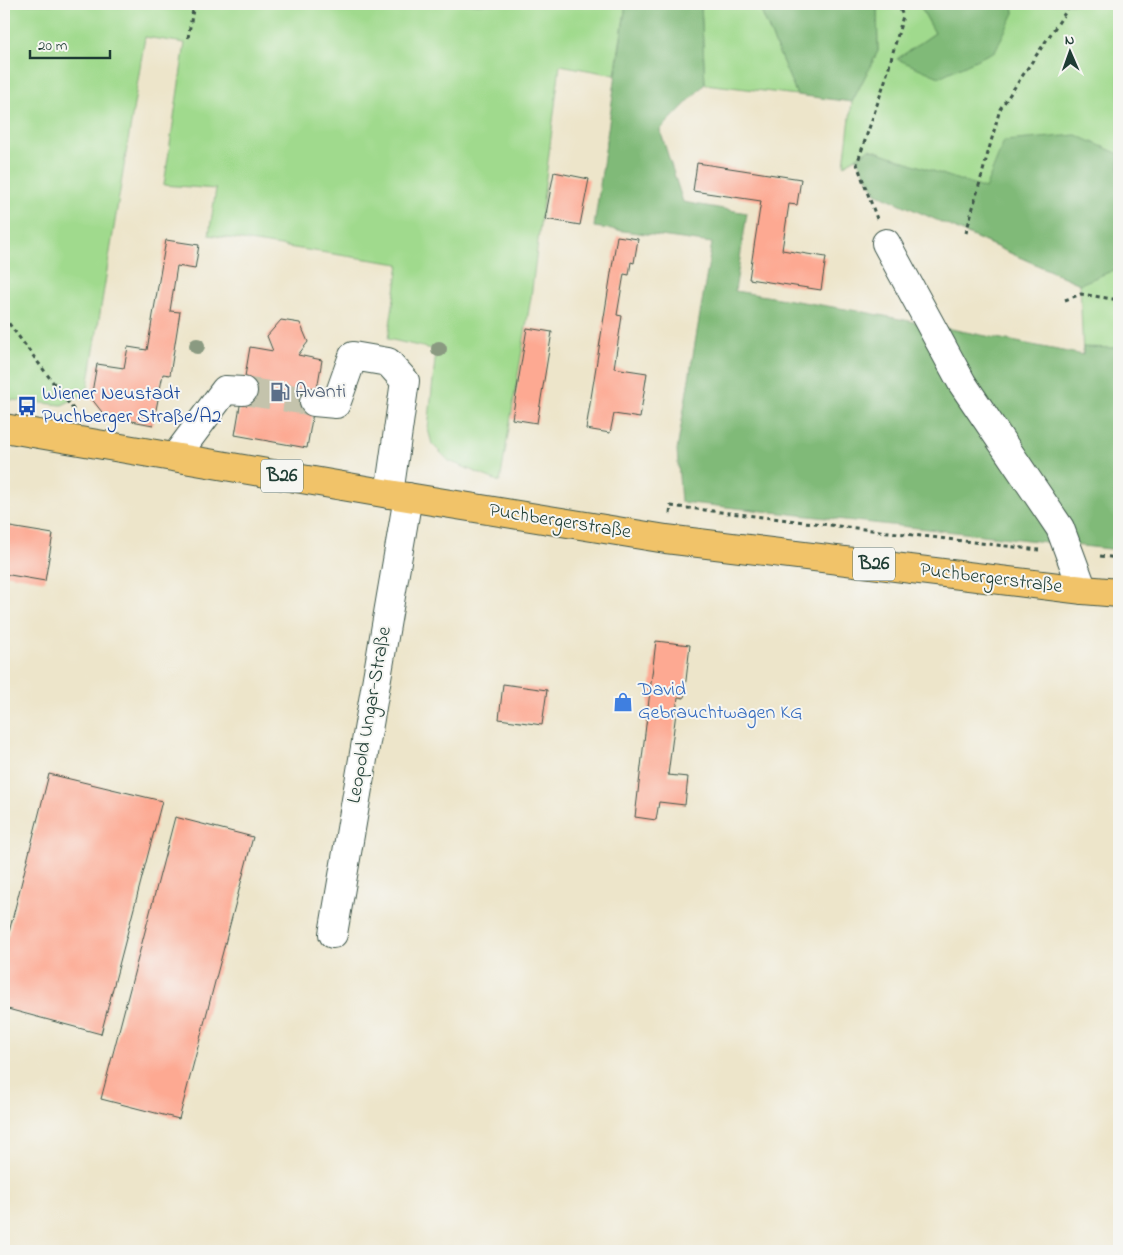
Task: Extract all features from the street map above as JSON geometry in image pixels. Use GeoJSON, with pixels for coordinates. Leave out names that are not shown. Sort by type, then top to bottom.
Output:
{"type":"FeatureCollection","features":[{"type":"Feature","properties":{"kind":"main road","name":"Puchbergerstraße"},"geometry":{"type":"LineString","coordinates":[[4,428],[666,539],[1119,593]]}},
{"type":"Feature","properties":{"kind":"street"},"geometry":{"type":"LineString","coordinates":[[886,243],[962,383],[1060,528],[1083,590]]}},
{"type":"Feature","properties":{"kind":"street","name":"Leopold Ungar-Straße"},"geometry":{"type":"LineString","coordinates":[[314,402],[336,404],[353,356],[388,362],[405,381],[398,495],[333,934]]}},
{"type":"Feature","properties":{"kind":"street"},"geometry":{"type":"LineString","coordinates":[[175,458],[234,391]]}},
{"type":"Feature","properties":{"kind":"path"},"geometry":{"type":"LineString","coordinates":[[4,17],[6,4]]}},
{"type":"Feature","properties":{"kind":"path"},"geometry":{"type":"LineString","coordinates":[[188,38],[194,4]]}},
{"type":"Feature","properties":{"kind":"path"},"geometry":{"type":"LineString","coordinates":[[886,243],[857,164],[885,81],[903,16],[898,4]]}},
{"type":"Feature","properties":{"kind":"path"},"geometry":{"type":"LineString","coordinates":[[966,233],[1000,109],[1071,4]]}},
{"type":"Feature","properties":{"kind":"path"},"geometry":{"type":"LineString","coordinates":[[1065,300],[1080,294],[1119,300]]}},
{"type":"Feature","properties":{"kind":"path"},"geometry":{"type":"LineString","coordinates":[[4,317],[73,409],[75,440]]}},
{"type":"Feature","properties":{"kind":"path"},"geometry":{"type":"LineString","coordinates":[[666,539],[671,506],[1070,554],[1119,558]]}},
{"type":"Feature","properties":{"kind":"green space"},"geometry":{"type":"Polygon","coordinates":[[[4,4],[626,4],[615,75],[560,65],[531,297],[500,482],[449,461],[432,444],[428,429],[436,350],[388,339],[399,264],[209,235],[216,189],[164,185],[185,43],[145,37],[87,393],[62,405],[4,399],[4,4]]]}},
{"type":"Feature","properties":{"kind":"green space"},"geometry":{"type":"Polygon","coordinates":[[[626,4],[701,4],[705,84],[660,130],[683,202],[747,213],[735,291],[864,312],[1083,355],[1083,347],[1119,348],[1119,550],[681,502],[677,450],[712,243],[594,227],[626,4]]]}},
{"type":"Feature","properties":{"kind":"green space"},"geometry":{"type":"Polygon","coordinates":[[[701,4],[758,4],[797,95],[705,84],[701,4]]]}},
{"type":"Feature","properties":{"kind":"green space"},"geometry":{"type":"Polygon","coordinates":[[[758,4],[877,4],[878,51],[852,102],[797,95],[758,4]]]}},
{"type":"Feature","properties":{"kind":"green space"},"geometry":{"type":"Polygon","coordinates":[[[877,4],[919,4],[935,33],[897,59],[1014,13],[1013,4],[1119,4],[1119,550],[1083,355],[1080,284],[956,229],[970,185],[870,149],[844,165],[852,102],[878,51],[877,4]]]}},
{"type":"Feature","properties":{"kind":"green space"},"geometry":{"type":"Polygon","coordinates":[[[919,4],[1013,4],[1014,13],[995,51],[939,77],[897,59],[935,33],[919,4]]]}},
{"type":"Feature","properties":{"kind":"green space"},"geometry":{"type":"Polygon","coordinates":[[[1076,135],[1119,154],[1119,268],[1080,284],[876,193],[856,158],[870,149],[985,189],[1004,141],[1076,135]]]}},
{"type":"Feature","properties":{"kind":"building"},"geometry":{"type":"Polygon","coordinates":[[[697,163],[801,179],[797,205],[789,204],[782,250],[826,257],[821,290],[749,279],[761,201],[693,191],[697,163]]]}},
{"type":"Feature","properties":{"kind":"building"},"geometry":{"type":"Polygon","coordinates":[[[554,172],[589,179],[580,225],[545,219],[554,172]]]}},
{"type":"Feature","properties":{"kind":"building"},"geometry":{"type":"Polygon","coordinates":[[[617,236],[638,239],[634,263],[631,262],[629,275],[624,274],[617,315],[622,316],[614,368],[647,373],[640,418],[614,414],[610,433],[586,429],[617,236]]]}},
{"type":"Feature","properties":{"kind":"building"},"geometry":{"type":"Polygon","coordinates":[[[166,240],[199,245],[195,269],[177,266],[170,311],[180,312],[170,375],[163,374],[153,425],[105,416],[91,398],[97,364],[124,368],[128,347],[147,350],[166,240]]]}},
{"type":"Feature","properties":{"kind":"building"},"geometry":{"type":"Polygon","coordinates":[[[281,320],[300,323],[308,342],[298,355],[322,360],[307,448],[235,435],[250,347],[273,351],[267,336],[281,320]]]}},
{"type":"Feature","properties":{"kind":"building"},"geometry":{"type":"Polygon","coordinates":[[[527,328],[552,332],[537,423],[512,419],[527,328]]]}},
{"type":"Feature","properties":{"kind":"building"},"geometry":{"type":"Polygon","coordinates":[[[4,526],[53,534],[45,581],[4,574],[4,526]]]}},
{"type":"Feature","properties":{"kind":"building"},"geometry":{"type":"Polygon","coordinates":[[[656,641],[690,645],[684,698],[678,697],[668,775],[688,777],[685,805],[659,802],[656,820],[635,817],[656,641]]]}},
{"type":"Feature","properties":{"kind":"building"},"geometry":{"type":"Polygon","coordinates":[[[503,684],[547,690],[542,725],[499,719],[503,684]]]}},
{"type":"Feature","properties":{"kind":"building"},"geometry":{"type":"Polygon","coordinates":[[[49,774],[162,801],[101,1034],[4,1008],[4,952],[49,774]]]}},
{"type":"Feature","properties":{"kind":"building"},"geometry":{"type":"Polygon","coordinates":[[[175,817],[253,837],[179,1119],[101,1099],[175,817]]]}},
{"type":"Feature","properties":{"kind":"tunnel"},"geometry":{"type":"LineString","coordinates":[[243,391],[314,402]]}},
{"type":"Feature","properties":{"kind":"place","name":"Avanti"},"geometry":{"type":"Point","coordinates":[280,392]}},
{"type":"Feature","properties":{"kind":"place","name":"Wiener Neustadt Puchberger Straße/A2"},"geometry":{"type":"Point","coordinates":[27,406]}},
{"type":"Feature","properties":{"kind":"place","name":"David Gebrauchtwagen KG"},"geometry":{"type":"Point","coordinates":[623,702]}}]}
